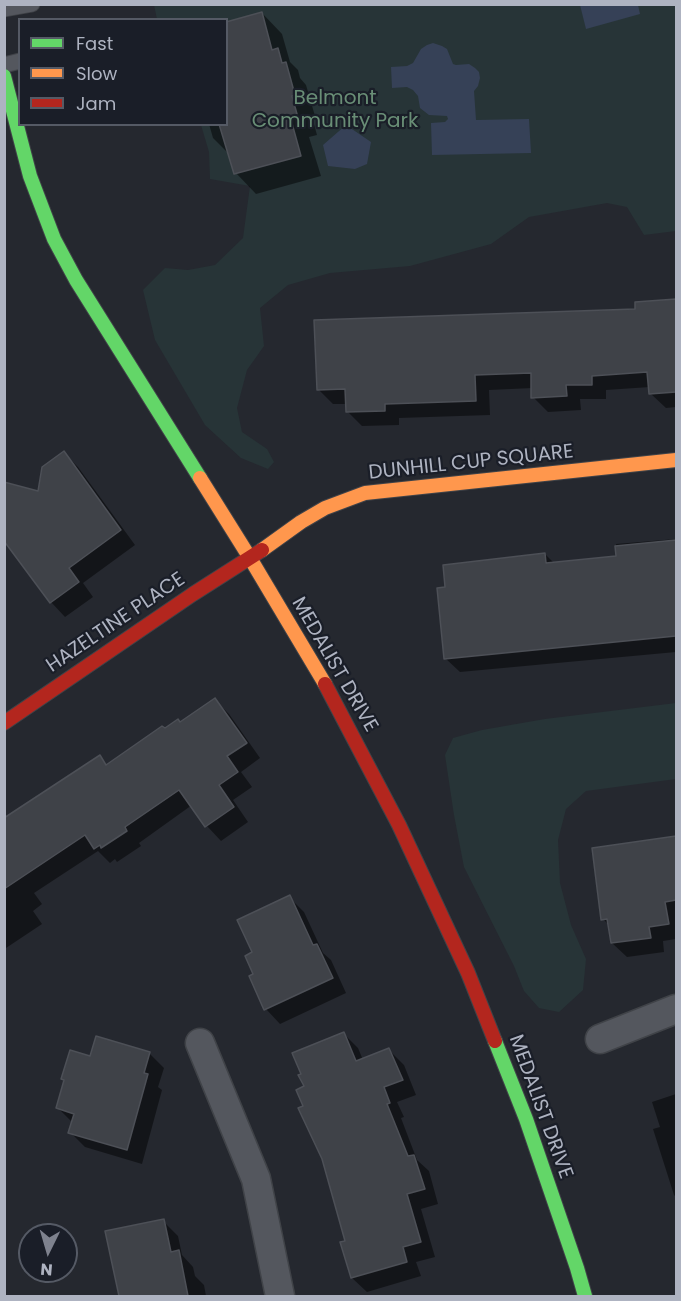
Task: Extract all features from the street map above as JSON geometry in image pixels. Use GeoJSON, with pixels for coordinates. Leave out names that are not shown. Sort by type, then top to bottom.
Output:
{"type":"FeatureCollection","features":[{"type":"Feature","properties":{"kind":"street","name":"MEDALIST DRIVE"},"geometry":{"type":"LineString","coordinates":[[4,76],[30,176],[60,249],[76,280],[250,558],[335,703],[399,825],[468,973],[526,1119],[585,1296]]}},
{"type":"Feature","properties":{"kind":"street","name":"DUNHILL CUP SQUARE"},"geometry":{"type":"LineString","coordinates":[[250,558],[325,508],[365,493],[676,460]]}},
{"type":"Feature","properties":{"kind":"street","name":"HAZELTINE PLACE"},"geometry":{"type":"LineString","coordinates":[[4,723],[193,594],[250,558]]}},
{"type":"Feature","properties":{"kind":"street"},"geometry":{"type":"LineString","coordinates":[[600,1039],[676,1009]]}},
{"type":"Feature","properties":{"kind":"street"},"geometry":{"type":"LineString","coordinates":[[200,1043],[256,1179],[280,1296]]}},
{"type":"Feature","properties":{"kind":"lane"},"geometry":{"type":"LineString","coordinates":[[4,9],[32,4]]}},
{"type":"Feature","properties":{"kind":"green space","name":"Belmont Community Park"},"geometry":{"type":"Polygon","coordinates":[[[154,5],[676,5],[676,231],[644,235],[627,207],[607,203],[529,217],[491,244],[410,266],[330,273],[288,285],[260,308],[264,346],[247,370],[237,408],[242,432],[267,449],[274,462],[268,469],[241,458],[205,425],[155,340],[143,290],[165,268],[188,270],[215,265],[243,238],[250,186],[210,179],[209,152],[201,126],[228,126],[228,18],[157,18],[154,5]]]}},
{"type":"Feature","properties":{"kind":"green space"},"geometry":{"type":"Polygon","coordinates":[[[676,703],[676,779],[586,791],[566,809],[558,840],[560,883],[571,925],[586,959],[583,990],[559,1012],[539,1008],[524,991],[514,966],[464,867],[445,755],[453,738],[482,730],[545,719],[676,703]]]}},
{"type":"Feature","properties":{"kind":"water"},"geometry":{"type":"Polygon","coordinates":[[[580,5],[638,5],[640,14],[586,29],[580,5]]]}},
{"type":"Feature","properties":{"kind":"water"},"geometry":{"type":"Polygon","coordinates":[[[433,43],[447,49],[453,64],[469,64],[479,72],[478,86],[474,91],[476,120],[529,119],[531,153],[432,155],[431,123],[445,122],[448,119],[447,116],[429,115],[420,108],[418,96],[413,90],[407,87],[392,88],[391,67],[407,66],[413,63],[421,49],[433,43]]]}},
{"type":"Feature","properties":{"kind":"water"},"geometry":{"type":"Polygon","coordinates":[[[346,125],[371,142],[367,164],[355,169],[328,166],[323,145],[346,125]]]}},
{"type":"Feature","properties":{"kind":"building"},"geometry":{"type":"Polygon","coordinates":[[[262,12],[272,50],[278,48],[282,63],[286,62],[295,95],[292,96],[297,114],[290,116],[301,156],[234,174],[220,126],[228,126],[228,21],[262,12]]]}},
{"type":"Feature","properties":{"kind":"building"},"geometry":{"type":"Polygon","coordinates":[[[676,299],[676,392],[649,394],[647,372],[592,376],[592,385],[566,385],[567,396],[531,398],[531,373],[475,375],[476,401],[385,404],[385,411],[346,412],[345,389],[317,390],[314,320],[635,309],[635,302],[676,299]]]}},
{"type":"Feature","properties":{"kind":"building"},"geometry":{"type":"Polygon","coordinates":[[[64,451],[121,530],[69,568],[79,582],[50,603],[4,541],[4,482],[38,491],[42,467],[64,451]]]}},
{"type":"Feature","properties":{"kind":"building"},"geometry":{"type":"Polygon","coordinates":[[[676,540],[676,636],[444,659],[437,588],[445,587],[443,565],[545,553],[546,563],[616,556],[615,546],[676,540]]]}},
{"type":"Feature","properties":{"kind":"building"},"geometry":{"type":"Polygon","coordinates":[[[215,698],[247,743],[227,756],[238,772],[219,785],[234,807],[205,827],[179,790],[125,827],[127,831],[101,848],[100,845],[94,849],[85,835],[4,889],[4,818],[100,755],[106,765],[162,726],[165,728],[178,719],[180,722],[215,698]]]}},
{"type":"Feature","properties":{"kind":"building"},"geometry":{"type":"Polygon","coordinates":[[[676,836],[676,900],[665,902],[669,924],[649,927],[651,938],[611,943],[607,919],[601,920],[592,848],[676,836]]]}},
{"type":"Feature","properties":{"kind":"building"},"geometry":{"type":"Polygon","coordinates":[[[290,895],[313,945],[317,944],[333,978],[264,1010],[249,976],[253,974],[245,956],[252,952],[237,920],[290,895]]]}},
{"type":"Feature","properties":{"kind":"building"},"geometry":{"type":"Polygon","coordinates":[[[344,1032],[356,1061],[389,1048],[403,1080],[384,1087],[390,1103],[387,1104],[408,1156],[414,1155],[425,1189],[407,1194],[421,1242],[403,1247],[407,1262],[351,1278],[340,1242],[345,1241],[322,1159],[298,1108],[303,1106],[296,1090],[304,1086],[298,1075],[301,1074],[292,1053],[344,1032]]]}},
{"type":"Feature","properties":{"kind":"building"},"geometry":{"type":"Polygon","coordinates":[[[96,1036],[150,1052],[144,1073],[148,1074],[127,1150],[68,1133],[74,1114],[56,1108],[64,1080],[61,1079],[70,1050],[90,1056],[96,1036]]]}},
{"type":"Feature","properties":{"kind":"building"},"geometry":{"type":"Polygon","coordinates":[[[164,1219],[171,1252],[179,1250],[188,1296],[119,1296],[105,1231],[164,1219]]]}},
{"type":"Feature","properties":{"kind":"traffic: fast"},"geometry":{"type":"LineString","coordinates":[[4,76],[30,176],[54,239],[76,280],[200,478]]}},
{"type":"Feature","properties":{"kind":"traffic: fast"},"geometry":{"type":"LineString","coordinates":[[495,1041],[526,1119],[585,1296]]}},
{"type":"Feature","properties":{"kind":"traffic: slow"},"geometry":{"type":"LineString","coordinates":[[262,550],[325,508],[365,493],[676,460]]}},
{"type":"Feature","properties":{"kind":"traffic: slow"},"geometry":{"type":"LineString","coordinates":[[200,478],[325,684]]}},
{"type":"Feature","properties":{"kind":"traffic: jam"},"geometry":{"type":"LineString","coordinates":[[4,723],[193,594],[262,550]]}},
{"type":"Feature","properties":{"kind":"traffic: jam"},"geometry":{"type":"LineString","coordinates":[[325,684],[399,825],[468,973],[495,1041]]}}]}
